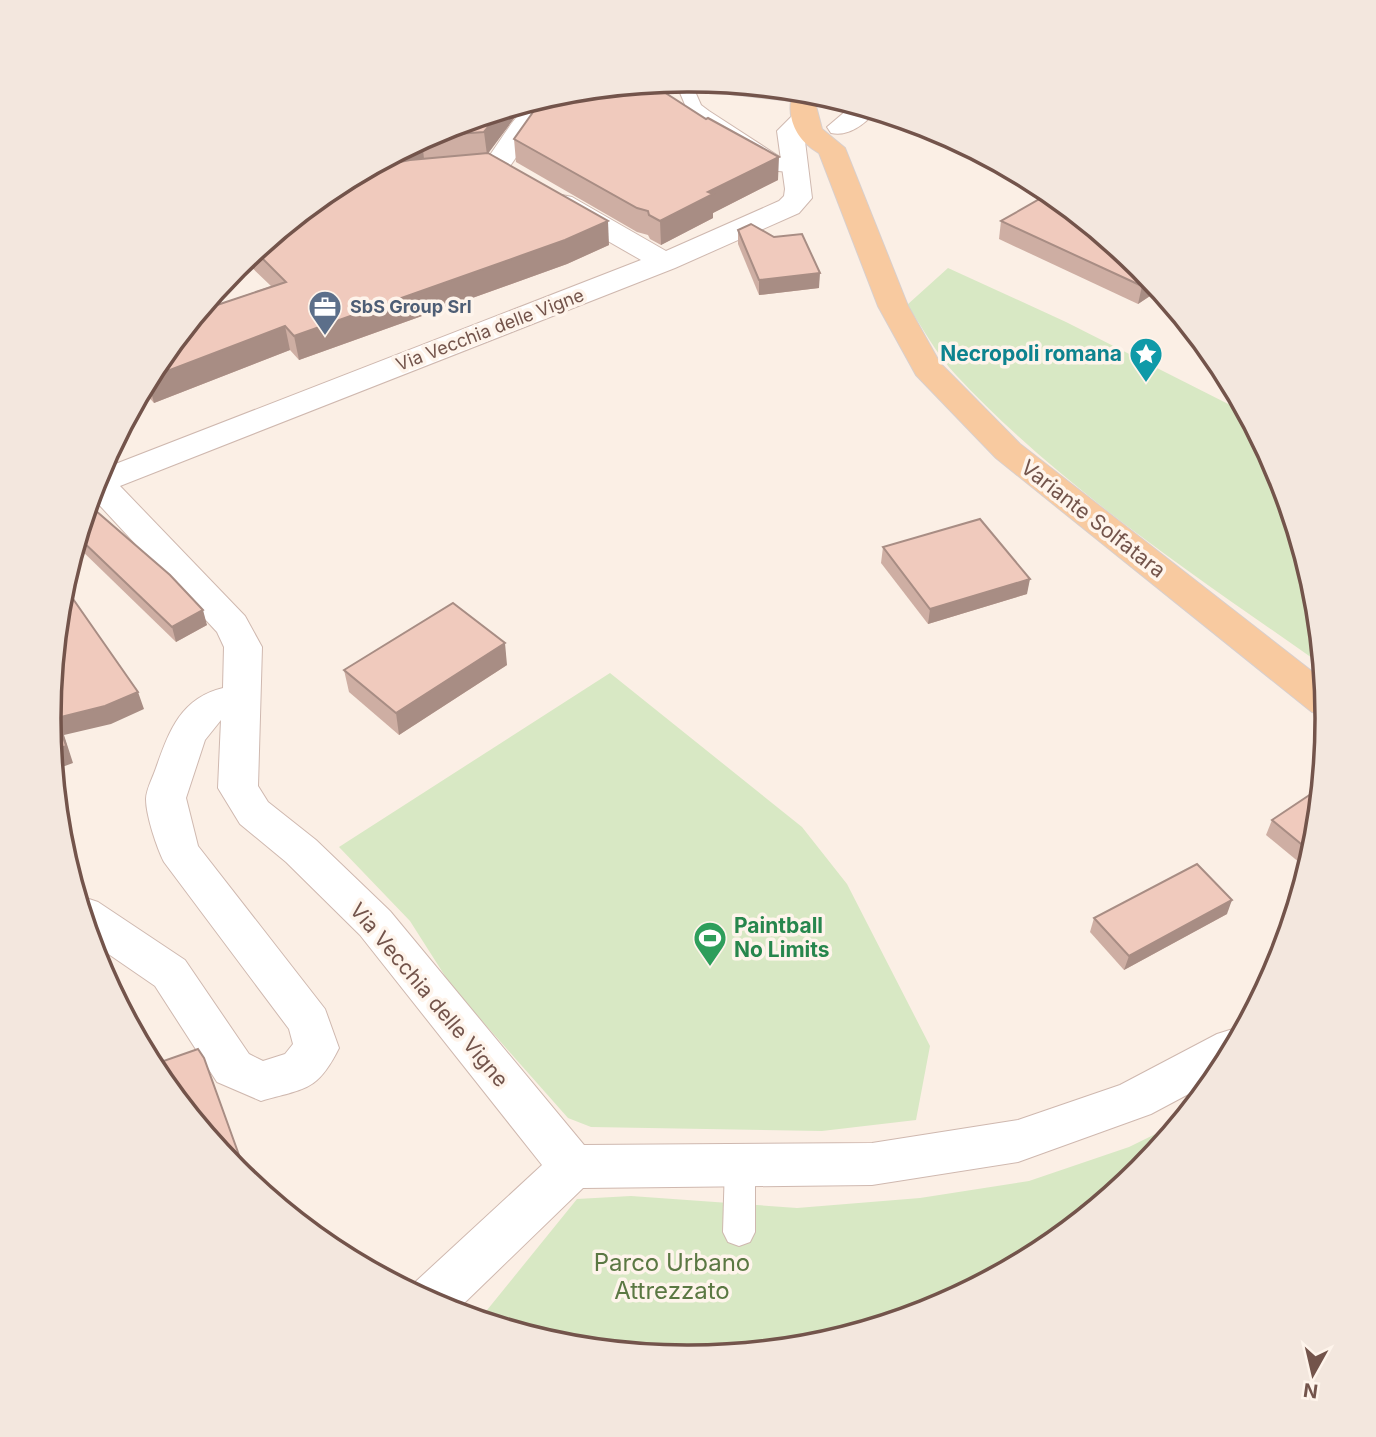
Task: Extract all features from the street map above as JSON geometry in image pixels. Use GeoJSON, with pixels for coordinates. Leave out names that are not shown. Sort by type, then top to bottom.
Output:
{"type":"FeatureCollection","features":[{"type":"Feature","properties":{"kind":"main road"},"geometry":{"type":"LineString","coordinates":[[721,93],[803,120]]}},
{"type":"Feature","properties":{"kind":"main road"},"geometry":{"type":"LineString","coordinates":[[803,103],[803,120],[818,142],[835,137],[829,108]]}},
{"type":"Feature","properties":{"kind":"main road","name":"Variante Solfatara"},"geometry":{"type":"LineString","coordinates":[[835,137],[893,306],[927,368],[1009,451],[1314,693]]}},
{"type":"Feature","properties":{"kind":"street"},"geometry":{"type":"LineString","coordinates":[[517,178],[535,111]]}},
{"type":"Feature","properties":{"kind":"street"},"geometry":{"type":"LineString","coordinates":[[835,137],[858,115]]}},
{"type":"Feature","properties":{"kind":"street","name":"Via Vecchia delle Vigne"},"geometry":{"type":"LineString","coordinates":[[104,491],[665,262],[789,207],[797,198],[799,189],[790,131],[803,120]]}},
{"type":"Feature","properties":{"kind":"street"},"geometry":{"type":"LineString","coordinates":[[419,171],[517,178],[665,262]]}},
{"type":"Feature","properties":{"kind":"street","name":"Via Vecchia delle Vigne"},"geometry":{"type":"LineString","coordinates":[[102,498],[232,625],[243,647],[238,788],[254,813],[301,851],[375,923],[573,1167]]}},
{"type":"Feature","properties":{"kind":"street"},"geometry":{"type":"LineString","coordinates":[[96,923],[170,973],[233,1068],[261,1081],[300,1070],[316,1048],[309,1022],[179,851],[166,798],[187,736],[204,713],[215,704],[242,698]]}},
{"type":"Feature","properties":{"kind":"street"},"geometry":{"type":"LineString","coordinates":[[439,1294],[573,1167],[872,1164],[1018,1141],[1135,1100],[1215,1058]]}},
{"type":"Feature","properties":{"kind":"lane"},"geometry":{"type":"LineString","coordinates":[[691,92],[694,107],[704,115],[785,167],[796,169]]}},
{"type":"Feature","properties":{"kind":"lane"},"geometry":{"type":"LineString","coordinates":[[739,1232],[740,1165]]}},
{"type":"Feature","properties":{"kind":"green space"},"geometry":{"type":"Polygon","coordinates":[[[948,268],[1066,322],[1231,406],[1267,479],[1281,517],[1303,596],[1311,657],[1131,529],[1039,455],[956,375],[907,305],[948,268]]]}},
{"type":"Feature","properties":{"kind":"green space"},"geometry":{"type":"Polygon","coordinates":[[[610,673],[802,827],[847,884],[930,1046],[916,1120],[822,1131],[591,1127],[568,1118],[452,987],[410,921],[339,847],[610,673]]]}},
{"type":"Feature","properties":{"kind":"green space","name":"Parco Urbano Attrezzato"},"geometry":{"type":"Polygon","coordinates":[[[1158,1133],[1101,1190],[1036,1240],[965,1281],[928,1298],[850,1324],[770,1340],[729,1344],[647,1344],[566,1333],[486,1312],[577,1199],[631,1196],[797,1208],[920,1198],[1029,1181],[1129,1147],[1158,1133]]]}},
{"type":"Feature","properties":{"kind":"building"},"geometry":{"type":"Polygon","coordinates":[[[665,93],[706,119],[779,157],[708,192],[713,194],[660,221],[649,215],[648,211],[637,208],[514,139],[534,111],[606,97],[665,93]]]}},
{"type":"Feature","properties":{"kind":"building"},"geometry":{"type":"Polygon","coordinates":[[[491,124],[484,132],[463,134],[491,124]]]}},
{"type":"Feature","properties":{"kind":"building"},"geometry":{"type":"Polygon","coordinates":[[[488,153],[608,221],[565,240],[294,336],[285,326],[166,371],[217,305],[286,282],[263,259],[275,247],[340,197],[400,162],[488,153]]]}},
{"type":"Feature","properties":{"kind":"building"},"geometry":{"type":"Polygon","coordinates":[[[1039,199],[1101,247],[1141,285],[1001,221],[1039,199]]]}},
{"type":"Feature","properties":{"kind":"building"},"geometry":{"type":"Polygon","coordinates":[[[751,224],[774,237],[802,234],[820,273],[759,280],[738,230],[751,224]]]}},
{"type":"Feature","properties":{"kind":"building"},"geometry":{"type":"Polygon","coordinates":[[[97,512],[170,575],[203,610],[172,627],[86,545],[97,512]]]}},
{"type":"Feature","properties":{"kind":"building"},"geometry":{"type":"Polygon","coordinates":[[[980,519],[1030,579],[930,609],[883,547],[980,519]]]}},
{"type":"Feature","properties":{"kind":"building"},"geometry":{"type":"Polygon","coordinates":[[[73,598],[138,692],[105,706],[61,717],[73,598]]]}},
{"type":"Feature","properties":{"kind":"building"},"geometry":{"type":"Polygon","coordinates":[[[453,603],[505,643],[396,713],[344,670],[453,603]]]}},
{"type":"Feature","properties":{"kind":"building"},"geometry":{"type":"Polygon","coordinates":[[[1309,795],[1302,845],[1272,820],[1309,795]]]}},
{"type":"Feature","properties":{"kind":"building"},"geometry":{"type":"Polygon","coordinates":[[[1197,864],[1232,900],[1129,956],[1094,918],[1197,864]]]}},
{"type":"Feature","properties":{"kind":"building"},"geometry":{"type":"Polygon","coordinates":[[[198,1049],[204,1058],[239,1156],[191,1100],[163,1061],[198,1049]]]}},
{"type":"Feature","properties":{"kind":"place","name":"SbS Group Srl"},"geometry":{"type":"Point","coordinates":[325,337]}},
{"type":"Feature","properties":{"kind":"place","name":"Necropoli romana"},"geometry":{"type":"Point","coordinates":[1146,384]}},
{"type":"Feature","properties":{"kind":"place","name":"Paintball No Limits"},"geometry":{"type":"Point","coordinates":[710,968]}}]}
